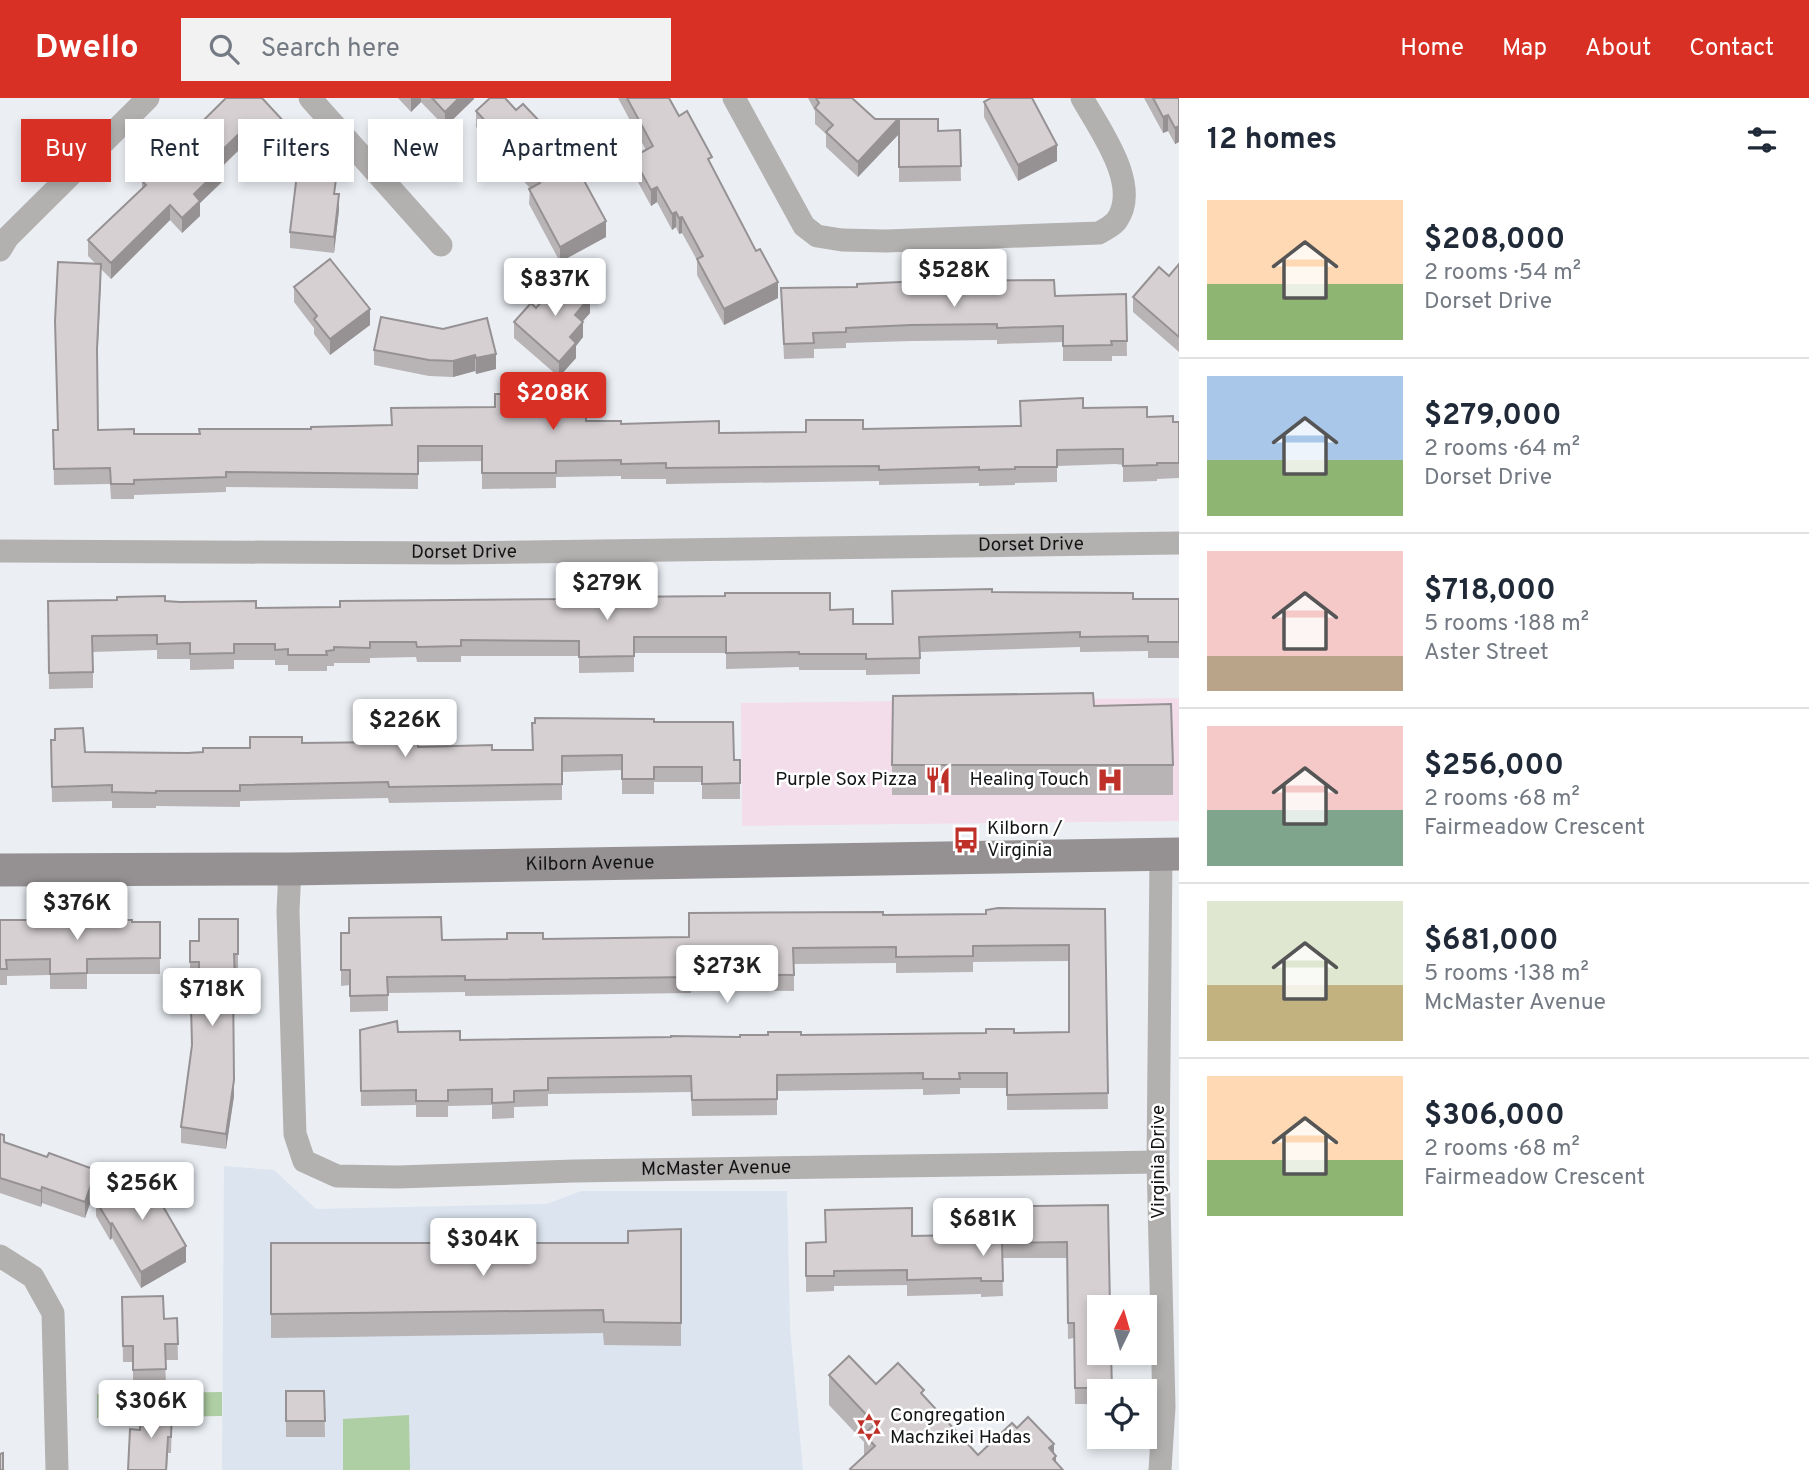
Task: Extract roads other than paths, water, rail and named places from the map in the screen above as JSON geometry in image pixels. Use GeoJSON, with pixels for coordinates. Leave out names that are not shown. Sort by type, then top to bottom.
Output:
{"type":"FeatureCollection","features":[{"type":"Feature","properties":{"kind":"street"},"geometry":{"type":"LineString","coordinates":[[0,250],[8,237],[148,98]]}},
{"type":"Feature","properties":{"kind":"street"},"geometry":{"type":"LineString","coordinates":[[310,98],[441,244]]}},
{"type":"Feature","properties":{"kind":"street"},"geometry":{"type":"LineString","coordinates":[[734,98],[804,226],[817,236],[842,240],[886,241],[1099,233],[1115,223],[1123,208],[1125,188],[1121,170],[1082,98]]}},
{"type":"Feature","properties":{"kind":"street","name":"Dorset Drive"},"geometry":{"type":"LineString","coordinates":[[0,551],[454,553],[1179,543]]}},
{"type":"Feature","properties":{"kind":"street","name":"Kilborn Avenue"},"geometry":{"type":"LineString","coordinates":[[0,870],[290,869],[1170,854]]}},
{"type":"Feature","properties":{"kind":"street","name":"Virginia Drive"},"geometry":{"type":"LineString","coordinates":[[1160,1470],[1171,1407],[1158,1162],[1170,854]]}},
{"type":"Feature","properties":{"kind":"street","name":"McMaster Avenue"},"geometry":{"type":"LineString","coordinates":[[290,869],[288,911],[295,1134],[304,1161],[337,1176],[1158,1162]]}},
{"type":"Feature","properties":{"kind":"street"},"geometry":{"type":"LineString","coordinates":[[0,1256],[33,1278],[53,1313],[57,1470]]}},
{"type":"Feature","properties":{"kind":"place","name":"Purple Sox Pizza"},"geometry":{"type":"Point","coordinates":[938,780]}},
{"type":"Feature","properties":{"kind":"place","name":"Healing Touch"},"geometry":{"type":"Point","coordinates":[1110,780]}},
{"type":"Feature","properties":{"kind":"place","name":"Kilborn / Virginia"},"geometry":{"type":"Point","coordinates":[966,840]}},
{"type":"Feature","properties":{"kind":"place","name":"Congregation Machzikei Hadas"},"geometry":{"type":"Point","coordinates":[869,1427]}}]}
